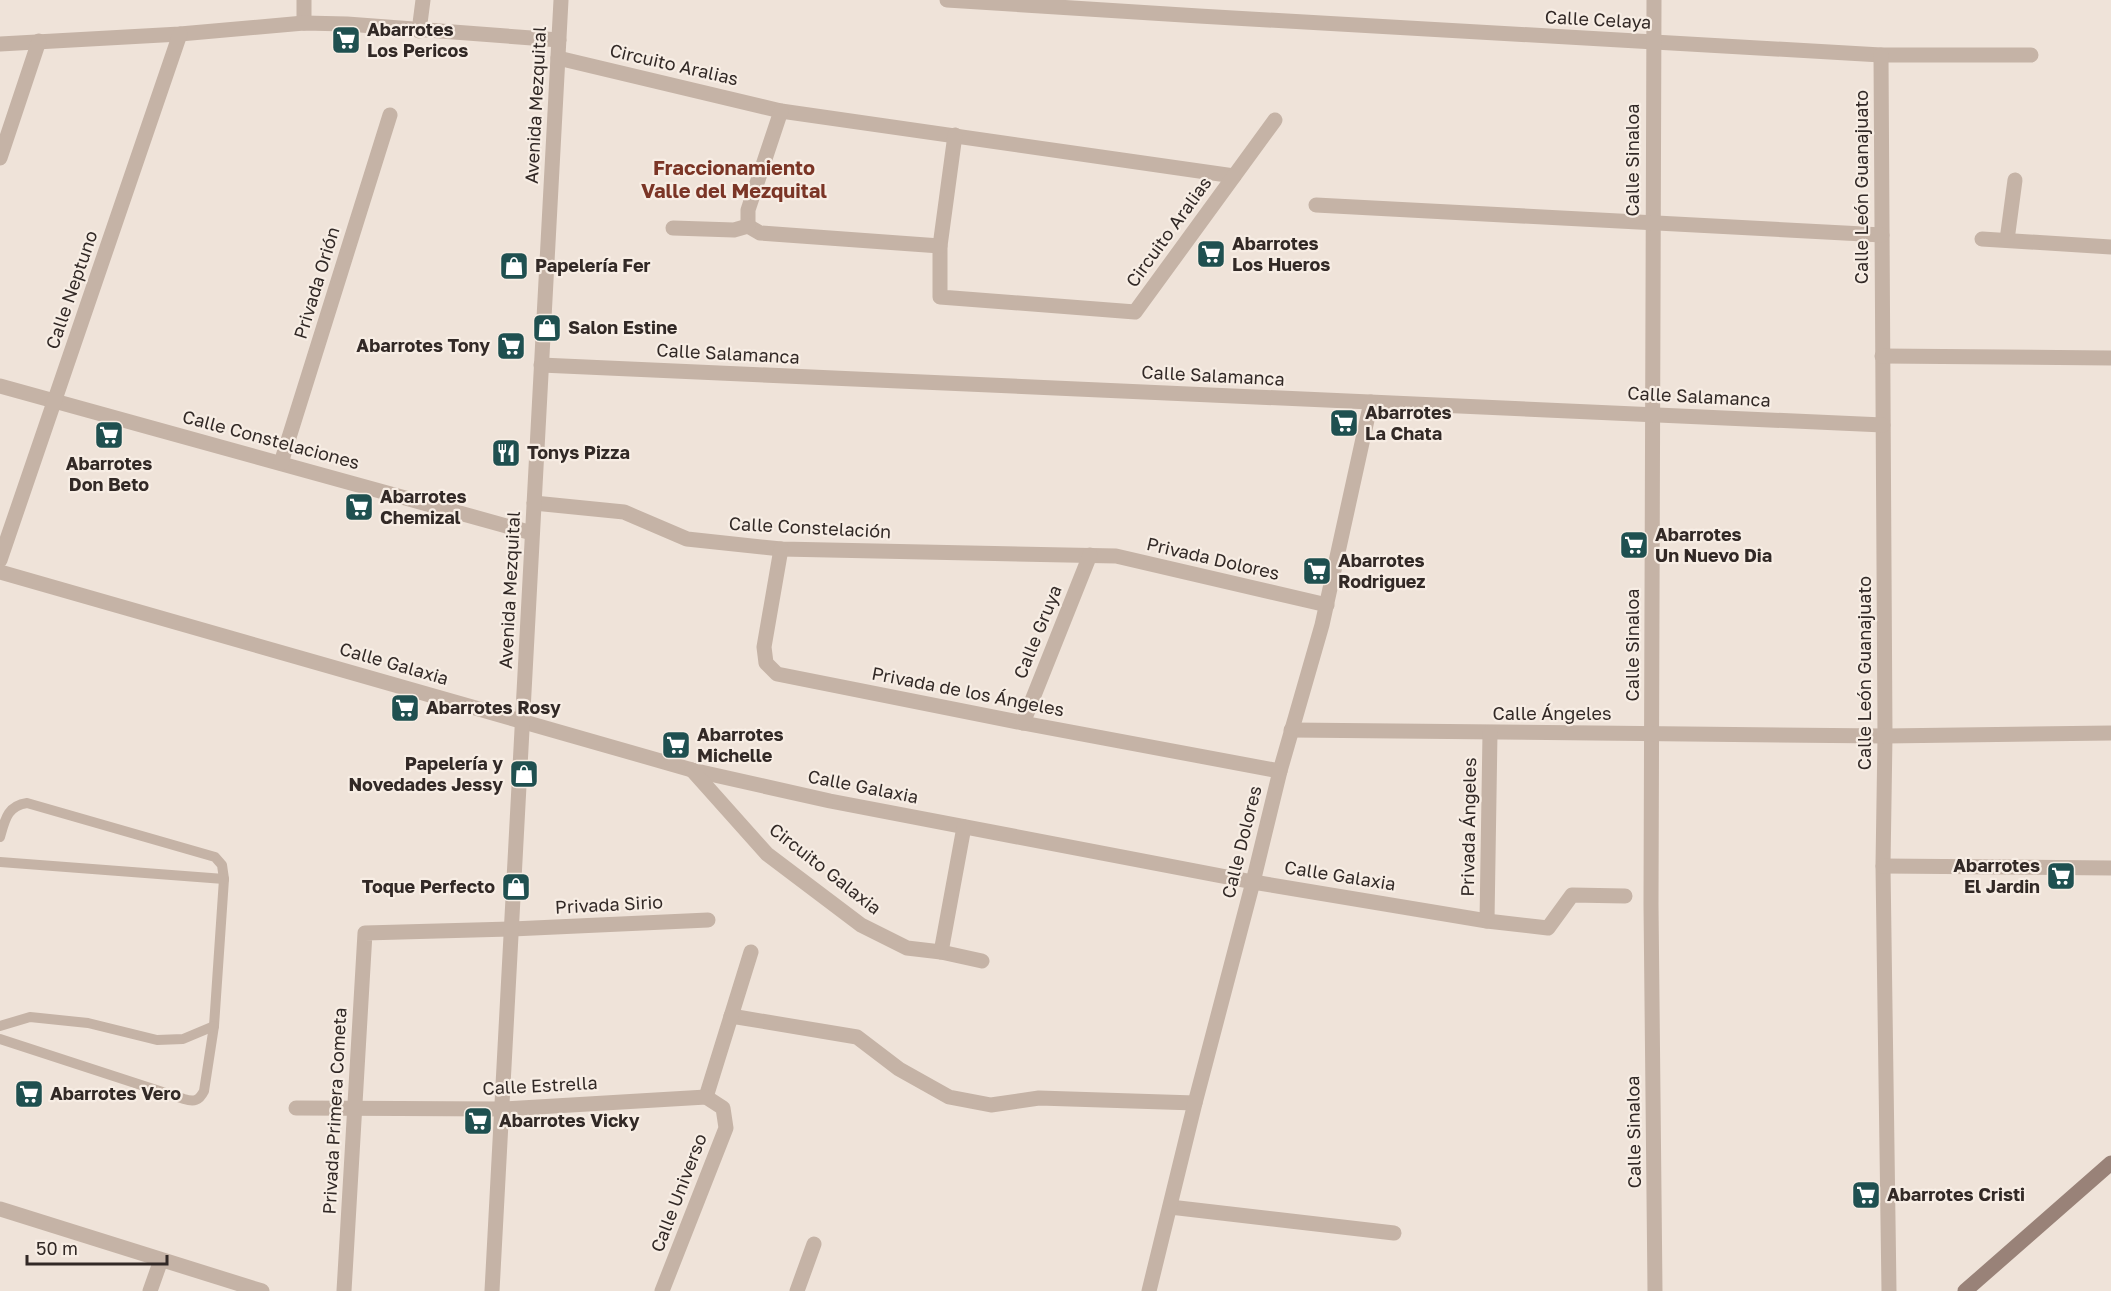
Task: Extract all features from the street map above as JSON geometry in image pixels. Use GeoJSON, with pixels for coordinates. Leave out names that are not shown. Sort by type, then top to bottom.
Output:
{"type":"FeatureCollection","features":[{"type":"Feature","properties":{"kind":"main road"},"geometry":{"type":"LineString","coordinates":[[1965,1291],[2111,1163]]}},
{"type":"Feature","properties":{"kind":"street"},"geometry":{"type":"LineString","coordinates":[[304,0],[304,23]]}},
{"type":"Feature","properties":{"kind":"street"},"geometry":{"type":"LineString","coordinates":[[419,31],[423,0]]}},
{"type":"Feature","properties":{"kind":"street","name":"Avenida Mezquital"},"geometry":{"type":"LineString","coordinates":[[492,1291],[561,0]]}},
{"type":"Feature","properties":{"kind":"street","name":"Calle Celaya"},"geometry":{"type":"LineString","coordinates":[[947,0],[1881,55],[2031,55]]}},
{"type":"Feature","properties":{"kind":"street"},"geometry":{"type":"LineString","coordinates":[[1199,0],[1199,16]]}},
{"type":"Feature","properties":{"kind":"street","name":"Calle Sinaloa"},"geometry":{"type":"LineString","coordinates":[[1654,0],[1651,904],[1655,1291]]}},
{"type":"Feature","properties":{"kind":"street"},"geometry":{"type":"LineString","coordinates":[[0,44],[180,34],[304,23],[347,24],[559,40]]}},
{"type":"Feature","properties":{"kind":"street","name":"Calle Neptuno"},"geometry":{"type":"LineString","coordinates":[[0,560],[180,34]]}},
{"type":"Feature","properties":{"kind":"street"},"geometry":{"type":"LineString","coordinates":[[0,158],[39,41]]}},
{"type":"Feature","properties":{"kind":"street","name":"Calle León Guanajuato"},"geometry":{"type":"LineString","coordinates":[[1881,55],[1885,736],[1883,866],[1889,1291]]}},
{"type":"Feature","properties":{"kind":"street","name":"Circuito Aralias"},"geometry":{"type":"LineString","coordinates":[[558,58],[781,111],[955,135],[1234,176],[1135,312],[940,297],[940,246],[955,135]]}},
{"type":"Feature","properties":{"kind":"street"},"geometry":{"type":"LineString","coordinates":[[748,226],[748,210],[781,111]]}},
{"type":"Feature","properties":{"kind":"street","name":"Privada Orión"},"geometry":{"type":"LineString","coordinates":[[281,463],[390,115]]}},
{"type":"Feature","properties":{"kind":"street"},"geometry":{"type":"LineString","coordinates":[[1234,176],[1275,120]]}},
{"type":"Feature","properties":{"kind":"street"},"geometry":{"type":"LineString","coordinates":[[2007,240],[2015,180]]}},
{"type":"Feature","properties":{"kind":"street"},"geometry":{"type":"LineString","coordinates":[[1316,205],[1882,235]]}},
{"type":"Feature","properties":{"kind":"street"},"geometry":{"type":"LineString","coordinates":[[673,228],[734,230],[748,226],[760,233],[940,246]]}},
{"type":"Feature","properties":{"kind":"street"},"geometry":{"type":"LineString","coordinates":[[1982,238],[2111,247]]}},
{"type":"Feature","properties":{"kind":"street"},"geometry":{"type":"LineString","coordinates":[[1882,356],[2111,358]]}},
{"type":"Feature","properties":{"kind":"street","name":"Calle Salamanca"},"geometry":{"type":"LineString","coordinates":[[541,365],[1883,425]]}},
{"type":"Feature","properties":{"kind":"street","name":"Calle Constelaciones"},"geometry":{"type":"LineString","coordinates":[[0,386],[532,533]]}},
{"type":"Feature","properties":{"kind":"street","name":"Calle Dolores"},"geometry":{"type":"LineString","coordinates":[[1149,1291],[1195,1103],[1254,882],[1280,771],[1327,605],[1371,402]]}},
{"type":"Feature","properties":{"kind":"street","name":"Calle Constelación"},"geometry":{"type":"LineString","coordinates":[[534,502],[624,512],[687,539],[782,549],[1090,555]]}},
{"type":"Feature","properties":{"kind":"street","name":"Privada de los Ángeles"},"geometry":{"type":"LineString","coordinates":[[782,549],[764,647],[766,663],[777,674],[1280,771]]}},
{"type":"Feature","properties":{"kind":"street","name":"Privada Dolores"},"geometry":{"type":"LineString","coordinates":[[1090,555],[1116,556],[1327,605]]}},
{"type":"Feature","properties":{"kind":"street","name":"Calle Gruya"},"geometry":{"type":"LineString","coordinates":[[1023,723],[1090,555]]}},
{"type":"Feature","properties":{"kind":"street","name":"Calle Galaxia"},"geometry":{"type":"LineString","coordinates":[[0,572],[692,770],[830,801],[1254,882],[1487,921],[1548,928],[1572,895],[1625,896]]}},
{"type":"Feature","properties":{"kind":"street","name":"Calle Ángeles"},"geometry":{"type":"LineString","coordinates":[[1291,730],[1885,736],[2111,733]]}},
{"type":"Feature","properties":{"kind":"street","name":"Privada Ángeles"},"geometry":{"type":"LineString","coordinates":[[1487,921],[1490,733]]}},
{"type":"Feature","properties":{"kind":"street","name":"Circuito Galaxia"},"geometry":{"type":"LineString","coordinates":[[692,770],[767,854],[861,925],[907,948],[941,952],[982,961]]}},
{"type":"Feature","properties":{"kind":"street"},"geometry":{"type":"LineString","coordinates":[[941,952],[964,827]]}},
{"type":"Feature","properties":{"kind":"street"},"geometry":{"type":"LineString","coordinates":[[1883,866],[2111,868]]}},
{"type":"Feature","properties":{"kind":"street","name":"Privada Sirio"},"geometry":{"type":"LineString","coordinates":[[365,933],[708,920]]}},
{"type":"Feature","properties":{"kind":"street","name":"Privada Primera Cometa"},"geometry":{"type":"LineString","coordinates":[[344,1291],[365,933]]}},
{"type":"Feature","properties":{"kind":"street"},"geometry":{"type":"LineString","coordinates":[[706,1097],[751,952]]}},
{"type":"Feature","properties":{"kind":"street"},"geometry":{"type":"LineString","coordinates":[[731,1016],[857,1037],[898,1069],[949,1097],[991,1105],[1040,1098],[1195,1103]]}},
{"type":"Feature","properties":{"kind":"street","name":"Calle Estrella"},"geometry":{"type":"LineString","coordinates":[[296,1108],[502,1109],[706,1097]]}},
{"type":"Feature","properties":{"kind":"street","name":"Calle Universo"},"geometry":{"type":"LineString","coordinates":[[662,1291],[726,1128],[723,1108],[706,1097]]}},
{"type":"Feature","properties":{"kind":"street"},"geometry":{"type":"LineString","coordinates":[[1170,1206],[1394,1233]]}},
{"type":"Feature","properties":{"kind":"street"},"geometry":{"type":"LineString","coordinates":[[0,1209],[262,1291]]}},
{"type":"Feature","properties":{"kind":"street"},"geometry":{"type":"LineString","coordinates":[[797,1291],[814,1244]]}},
{"type":"Feature","properties":{"kind":"street"},"geometry":{"type":"LineString","coordinates":[[150,1291],[161,1260]]}},
{"type":"Feature","properties":{"kind":"lane"},"geometry":{"type":"LineString","coordinates":[[0,837],[8,812],[17,804],[27,803],[215,857],[222,864],[224,879],[214,1026],[201,1098],[193,1101],[0,1039]]}},
{"type":"Feature","properties":{"kind":"lane"},"geometry":{"type":"LineString","coordinates":[[0,862],[224,879]]}},
{"type":"Feature","properties":{"kind":"lane"},"geometry":{"type":"LineString","coordinates":[[0,1026],[30,1017],[88,1023],[157,1040],[183,1039],[214,1026]]}},
{"type":"Feature","properties":{"kind":"place","name":"Abarrotes Los Pericos"},"geometry":{"type":"Point","coordinates":[346,40]}},
{"type":"Feature","properties":{"kind":"place","name":"Abarrotes Los Hueros"},"geometry":{"type":"Point","coordinates":[1211,254]}},
{"type":"Feature","properties":{"kind":"place","name":"Papelería Fer"},"geometry":{"type":"Point","coordinates":[514,266]}},
{"type":"Feature","properties":{"kind":"place","name":"Salon Estine"},"geometry":{"type":"Point","coordinates":[547,328]}},
{"type":"Feature","properties":{"kind":"place","name":"Abarrotes Tony"},"geometry":{"type":"Point","coordinates":[511,346]}},
{"type":"Feature","properties":{"kind":"place","name":"Abarrotes La Chata"},"geometry":{"type":"Point","coordinates":[1344,423]}},
{"type":"Feature","properties":{"kind":"place","name":"Abarrotes Don Beto"},"geometry":{"type":"Point","coordinates":[109,435]}},
{"type":"Feature","properties":{"kind":"place","name":"Tonys Pizza"},"geometry":{"type":"Point","coordinates":[506,453]}},
{"type":"Feature","properties":{"kind":"place","name":"Abarrotes Chemizal"},"geometry":{"type":"Point","coordinates":[359,507]}},
{"type":"Feature","properties":{"kind":"place","name":"Abarrotes Un Nuevo Dia"},"geometry":{"type":"Point","coordinates":[1634,545]}},
{"type":"Feature","properties":{"kind":"place","name":"Abarrotes Rodriguez"},"geometry":{"type":"Point","coordinates":[1317,571]}},
{"type":"Feature","properties":{"kind":"place","name":"Abarrotes Rosy"},"geometry":{"type":"Point","coordinates":[405,708]}},
{"type":"Feature","properties":{"kind":"place","name":"Abarrotes Michelle"},"geometry":{"type":"Point","coordinates":[676,745]}},
{"type":"Feature","properties":{"kind":"place","name":"Papelería y Novedades Jessy"},"geometry":{"type":"Point","coordinates":[524,774]}},
{"type":"Feature","properties":{"kind":"place","name":"Abarrotes El Jardin"},"geometry":{"type":"Point","coordinates":[2061,876]}},
{"type":"Feature","properties":{"kind":"place","name":"Toque Perfecto"},"geometry":{"type":"Point","coordinates":[516,887]}},
{"type":"Feature","properties":{"kind":"place","name":"Abarrotes Vero"},"geometry":{"type":"Point","coordinates":[29,1094]}},
{"type":"Feature","properties":{"kind":"place","name":"Abarrotes Vicky"},"geometry":{"type":"Point","coordinates":[478,1121]}},
{"type":"Feature","properties":{"kind":"place","name":"Abarrotes Cristi"},"geometry":{"type":"Point","coordinates":[1866,1195]}},
{"type":"Feature","properties":{"kind":"district","name":"Fraccionamiento Valle del Mezquital"},"geometry":{"type":"Point","coordinates":[734,180]}}]}
